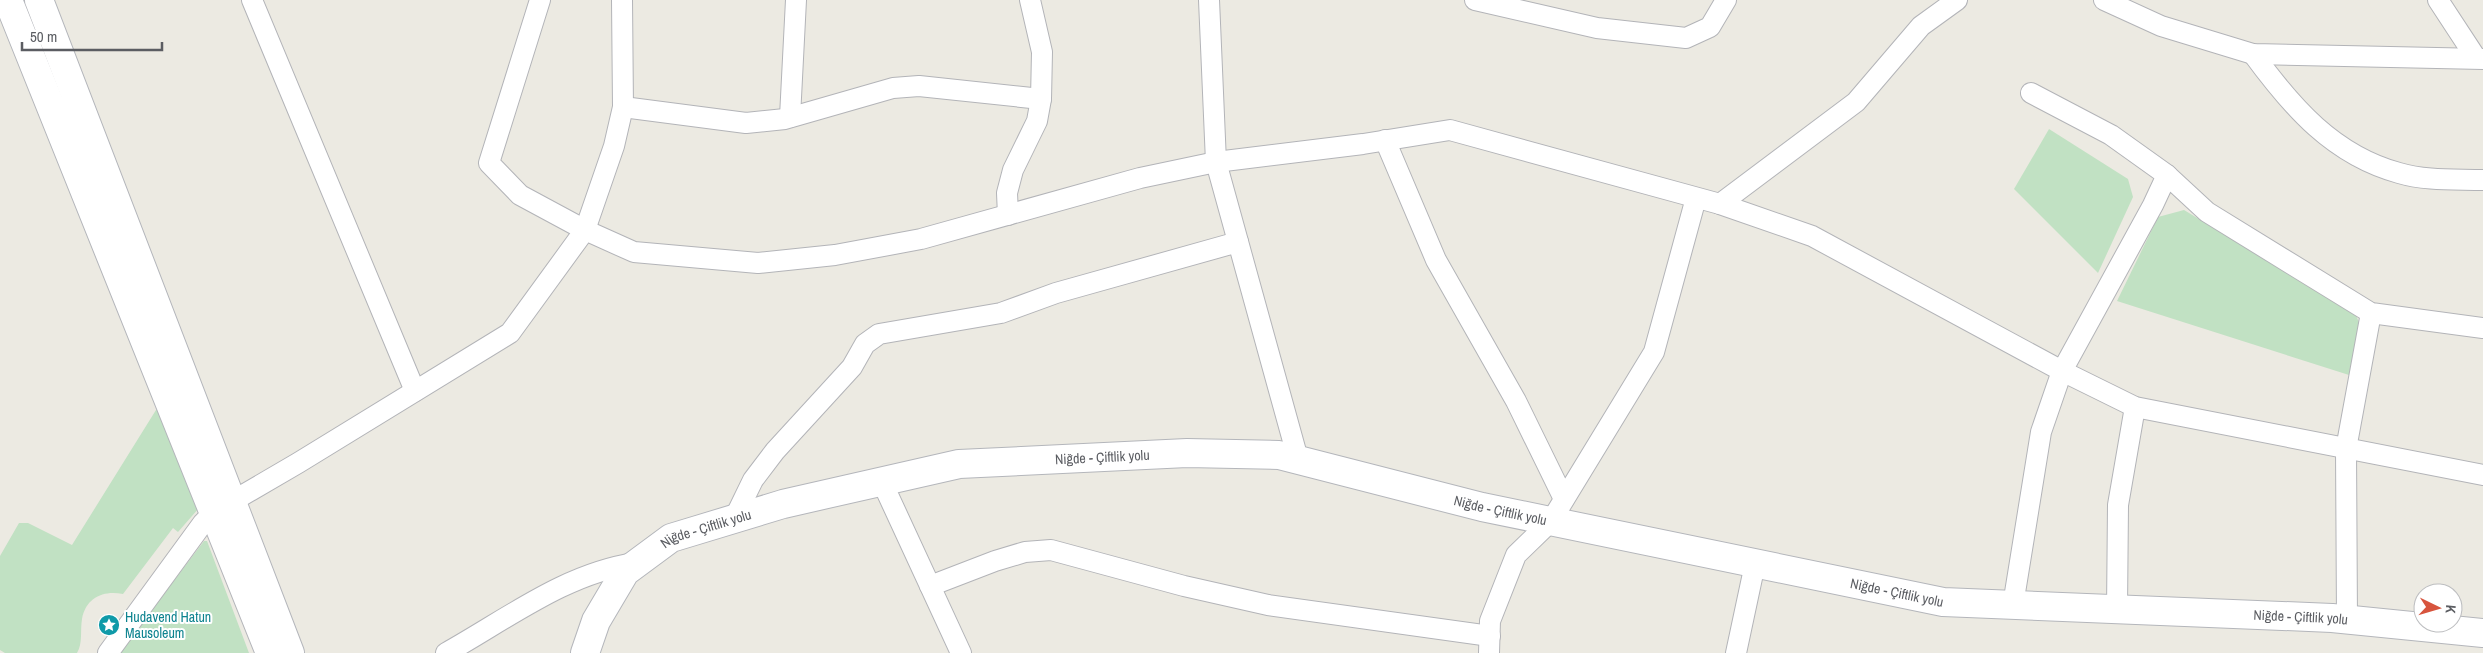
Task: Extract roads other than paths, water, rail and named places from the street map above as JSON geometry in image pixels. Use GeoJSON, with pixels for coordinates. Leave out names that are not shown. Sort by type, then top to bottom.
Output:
{"type":"FeatureCollection","features":[{"type":"Feature","properties":{"kind":"main road"},"geometry":{"type":"LineString","coordinates":[[8,0],[223,507],[290,653]]}},
{"type":"Feature","properties":{"kind":"main road"},"geometry":{"type":"LineString","coordinates":[[39,0],[223,507],[270,653]]}},
{"type":"Feature","properties":{"kind":"main road","name":"Niğde - Çiftlik yolu"},"geometry":{"type":"LineString","coordinates":[[585,653],[596,621],[625,572],[671,538],[783,504],[959,464],[1187,453],[1279,455],[1482,507],[1557,510],[1755,564],[1943,602],[2347,620],[2483,633]]}},
{"type":"Feature","properties":{"kind":"street"},"geometry":{"type":"LineString","coordinates":[[252,0],[415,391]]}},
{"type":"Feature","properties":{"kind":"street"},"geometry":{"type":"LineString","coordinates":[[540,0],[489,163],[520,195],[585,230],[634,252],[758,263],[835,255],[921,239],[1140,178],[1216,162],[1450,130],[1720,204],[1812,236],[2062,371],[2135,407],[2483,475]]}},
{"type":"Feature","properties":{"kind":"street"},"geometry":{"type":"LineString","coordinates":[[108,653],[203,523],[223,507],[510,333],[585,230],[614,146],[623,107],[622,0]]}},
{"type":"Feature","properties":{"kind":"street"},"geometry":{"type":"LineString","coordinates":[[790,117],[796,0]]}},
{"type":"Feature","properties":{"kind":"street"},"geometry":{"type":"LineString","coordinates":[[1008,215],[1007,193],[1014,170],[1037,122],[1040,99],[1042,52],[1030,0]]}},
{"type":"Feature","properties":{"kind":"street"},"geometry":{"type":"LineString","coordinates":[[1209,0],[1216,162],[1298,460]]}},
{"type":"Feature","properties":{"kind":"street"},"geometry":{"type":"LineString","coordinates":[[1475,0],[1597,28],[1686,38],[1710,27],[1726,0]]}},
{"type":"Feature","properties":{"kind":"street"},"geometry":{"type":"LineString","coordinates":[[1720,204],[1856,102],[1921,26],[1957,0]]}},
{"type":"Feature","properties":{"kind":"street"},"geometry":{"type":"LineString","coordinates":[[2104,0],[2161,26],[2253,54],[2480,59]]}},
{"type":"Feature","properties":{"kind":"street"},"geometry":{"type":"LineString","coordinates":[[2438,0],[2480,59]]}},
{"type":"Feature","properties":{"kind":"street"},"geometry":{"type":"LineString","coordinates":[[2253,54],[2284,97],[2326,137],[2366,161],[2400,174],[2435,180],[2483,180]]}},
{"type":"Feature","properties":{"kind":"street"},"geometry":{"type":"LineString","coordinates":[[623,107],[746,123],[790,117],[893,88],[919,86],[1040,99]]}},
{"type":"Feature","properties":{"kind":"street"},"geometry":{"type":"LineString","coordinates":[[2031,93],[2111,134],[2167,175],[2207,212],[2371,313],[2483,328]]}},
{"type":"Feature","properties":{"kind":"street"},"geometry":{"type":"LineString","coordinates":[[1385,140],[1436,260],[1516,401],[1557,510]]}},
{"type":"Feature","properties":{"kind":"street"},"geometry":{"type":"LineString","coordinates":[[2013,605],[2041,432],[2062,371],[2153,206],[2167,175]]}},
{"type":"Feature","properties":{"kind":"street"},"geometry":{"type":"LineString","coordinates":[[930,586],[995,561],[1025,552],[1051,550],[1184,586],[1268,605],[1489,645],[1490,621],[1516,555],[1557,510],[1654,352],[1696,198]]}},
{"type":"Feature","properties":{"kind":"street"},"geometry":{"type":"LineString","coordinates":[[734,519],[753,480],[775,451],[852,366],[865,344],[879,334],[1001,313],[1056,293],[1238,242]]}},
{"type":"Feature","properties":{"kind":"street"},"geometry":{"type":"LineString","coordinates":[[2347,620],[2346,449],[2371,313]]}},
{"type":"Feature","properties":{"kind":"street"},"geometry":{"type":"LineString","coordinates":[[2116,610],[2118,505],[2135,407]]}},
{"type":"Feature","properties":{"kind":"street"},"geometry":{"type":"LineString","coordinates":[[882,482],[961,653]]}},
{"type":"Feature","properties":{"kind":"street"},"geometry":{"type":"LineString","coordinates":[[446,653],[570,582],[610,567],[636,563]]}},
{"type":"Feature","properties":{"kind":"street"},"geometry":{"type":"LineString","coordinates":[[1736,653],[1755,564]]}},
{"type":"Feature","properties":{"kind":"place","name":"Hudavend Hatun Mausoleum"},"geometry":{"type":"Point","coordinates":[109,625]}}]}
